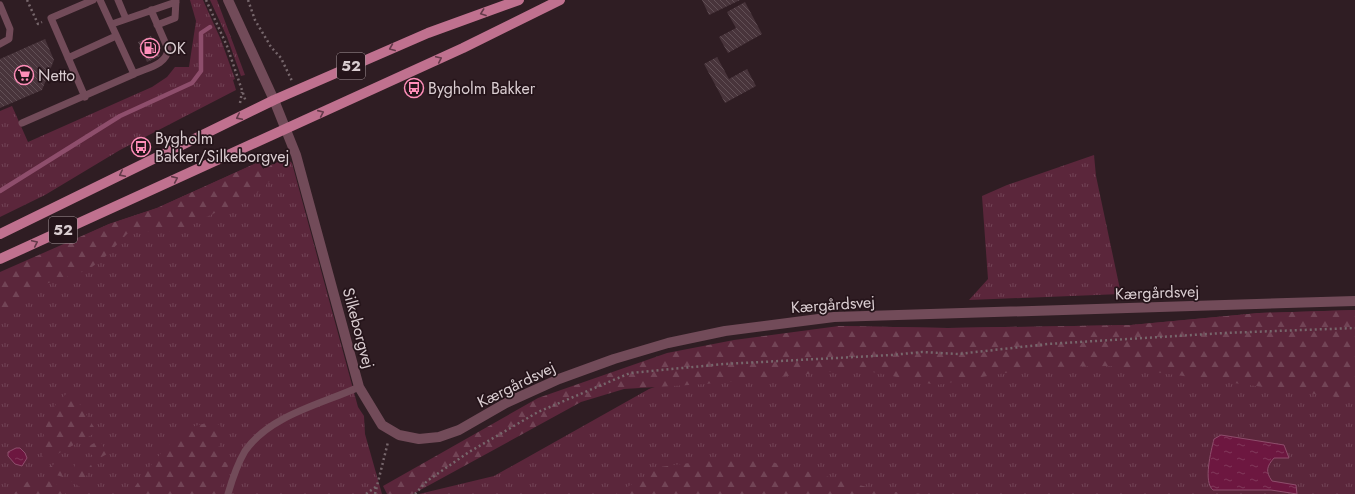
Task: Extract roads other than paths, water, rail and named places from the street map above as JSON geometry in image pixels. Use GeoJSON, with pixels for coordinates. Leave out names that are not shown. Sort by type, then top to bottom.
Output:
{"type":"FeatureCollection","features":[{"type":"Feature","properties":{"kind":"main road","name":"52"},"geometry":{"type":"LineString","coordinates":[[0,234],[296,90],[428,33],[519,0]]}},
{"type":"Feature","properties":{"kind":"main road","name":"52"},"geometry":{"type":"LineString","coordinates":[[0,259],[463,48],[560,0]]}},
{"type":"Feature","properties":{"kind":"street"},"geometry":{"type":"LineString","coordinates":[[228,0],[274,100]]}},
{"type":"Feature","properties":{"kind":"street","name":"Silkeborgvej"},"geometry":{"type":"LineString","coordinates":[[274,100],[296,155],[318,230],[359,387]]}},
{"type":"Feature","properties":{"kind":"street","name":"Kærgårdsvej"},"geometry":{"type":"LineString","coordinates":[[359,387],[382,425],[399,435],[419,439],[439,437],[459,430],[506,403],[559,379],[614,358],[668,342],[772,324],[834,317],[1355,301]]}},
{"type":"Feature","properties":{"kind":"lane"},"geometry":{"type":"LineString","coordinates":[[84,97],[51,18],[94,0]]}},
{"type":"Feature","properties":{"kind":"lane"},"geometry":{"type":"LineString","coordinates":[[100,0],[134,74]]}},
{"type":"Feature","properties":{"kind":"lane"},"geometry":{"type":"LineString","coordinates":[[112,24],[176,1],[175,18],[157,25]]}},
{"type":"Feature","properties":{"kind":"lane"},"geometry":{"type":"LineString","coordinates":[[122,2],[126,19]]}},
{"type":"Feature","properties":{"kind":"lane"},"geometry":{"type":"LineString","coordinates":[[0,5],[10,29],[9,39],[0,44]]}},
{"type":"Feature","properties":{"kind":"lane"},"geometry":{"type":"LineString","coordinates":[[22,123],[164,61],[167,58],[168,49],[151,10]]}},
{"type":"Feature","properties":{"kind":"lane"},"geometry":{"type":"LineString","coordinates":[[68,58],[116,36]]}},
{"type":"Feature","properties":{"kind":"lane","name":"Silkeborgvej"},"geometry":{"type":"LineString","coordinates":[[228,494],[245,451],[266,429],[295,414],[359,387]]}},
{"type":"Feature","properties":{"kind":"water"},"geometry":{"type":"Polygon","coordinates":[[[1221,435],[1284,445],[1289,458],[1274,458],[1268,466],[1268,474],[1272,481],[1296,485],[1297,494],[1271,490],[1213,490],[1210,486],[1208,474],[1210,458],[1214,439],[1221,435]]]}},
{"type":"Feature","properties":{"kind":"water"},"geometry":{"type":"Polygon","coordinates":[[[16,448],[20,448],[25,453],[27,458],[22,466],[15,464],[8,456],[8,452],[16,448]]]}},
{"type":"Feature","properties":{"kind":"waterway"},"geometry":{"type":"LineString","coordinates":[[0,191],[120,116],[192,83],[201,71],[201,33],[210,27]]}},
{"type":"Feature","properties":{"kind":"place","name":"OK"},"geometry":{"type":"Point","coordinates":[150,48]}},
{"type":"Feature","properties":{"kind":"place","name":"Netto"},"geometry":{"type":"Point","coordinates":[24,75]}},
{"type":"Feature","properties":{"kind":"place","name":"Bygholm Bakker"},"geometry":{"type":"Point","coordinates":[414,88]}},
{"type":"Feature","properties":{"kind":"place","name":"Bygholm Bakker/Silkeborgvej"},"geometry":{"type":"Point","coordinates":[141,147]}}]}
